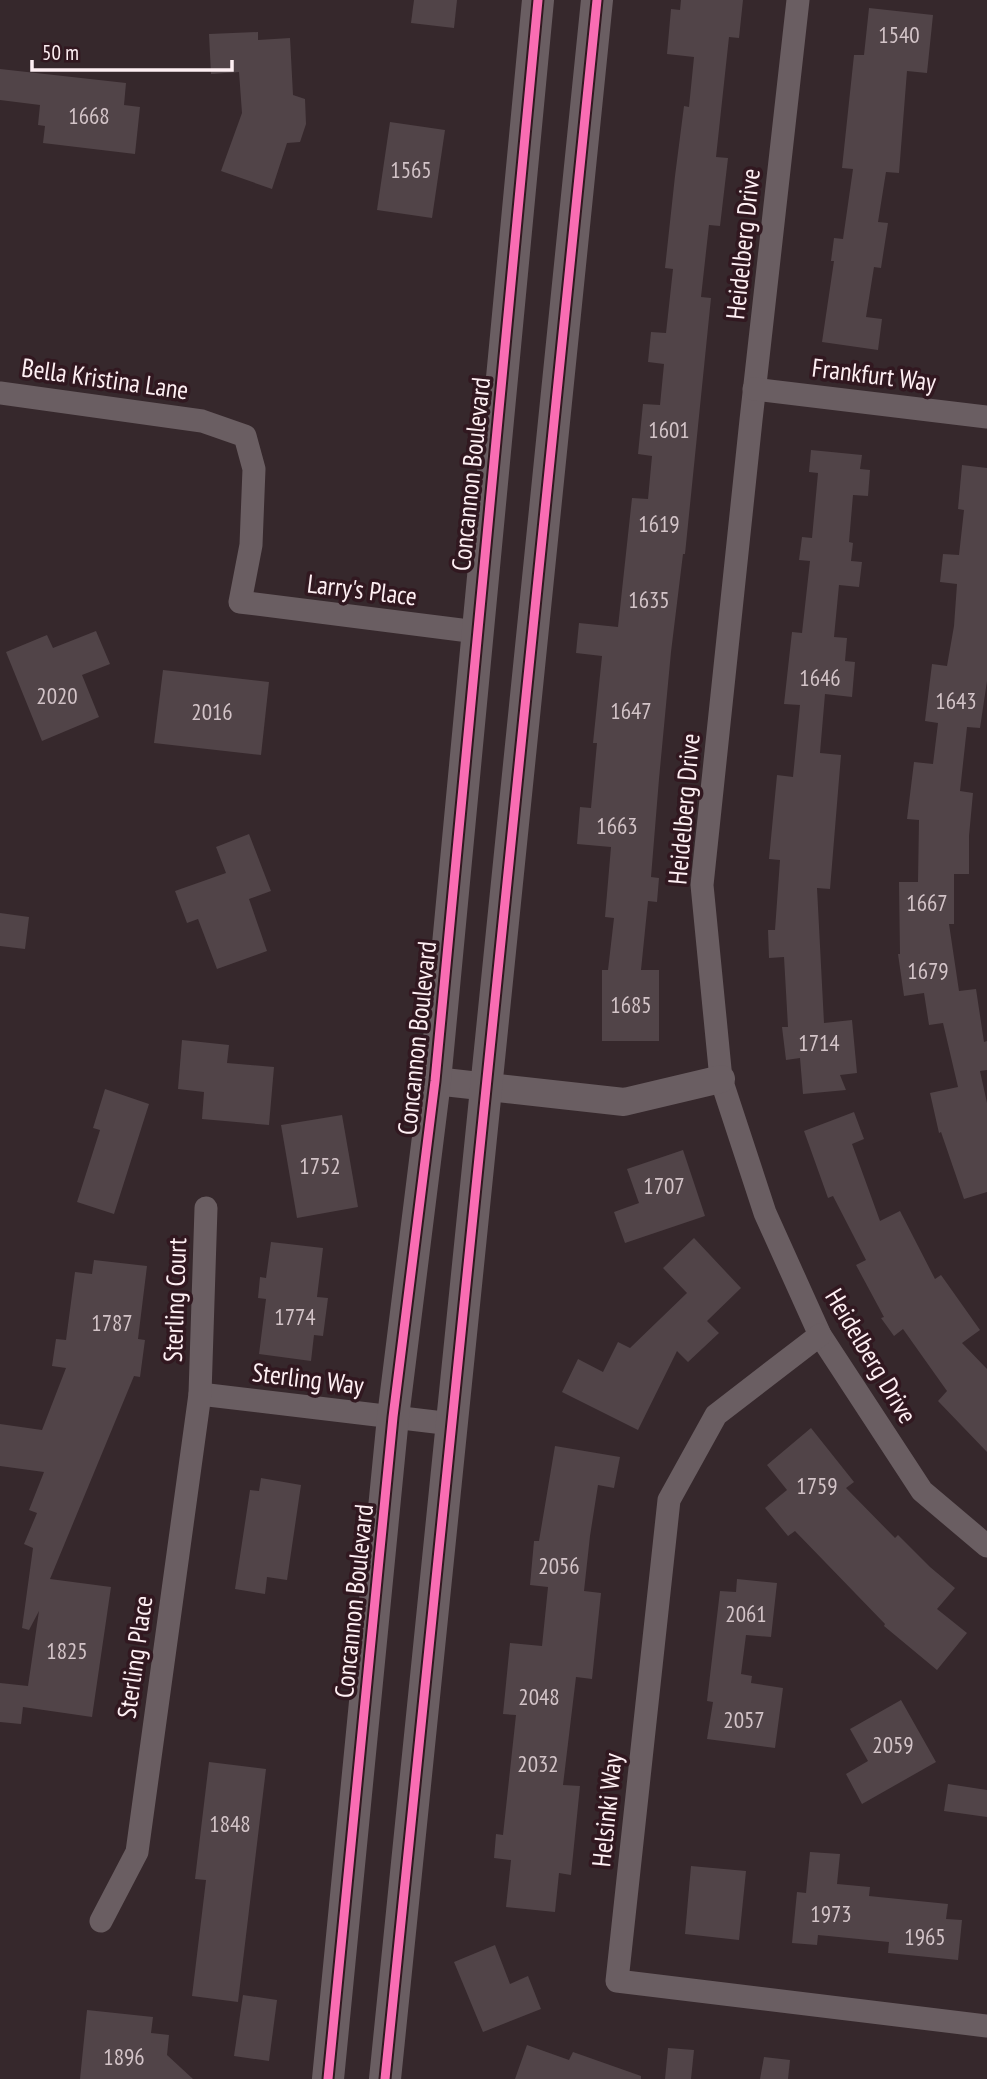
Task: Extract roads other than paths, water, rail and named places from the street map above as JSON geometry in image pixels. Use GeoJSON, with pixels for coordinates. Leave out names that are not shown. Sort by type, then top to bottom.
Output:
{"type":"FeatureCollection","features":[{"type":"Feature","properties":{"kind":"main road","name":"Concannon Boulevard"},"geometry":{"type":"LineString","coordinates":[[328,2079],[393,1417],[435,1081],[538,0]]}},
{"type":"Feature","properties":{"kind":"main road"},"geometry":{"type":"LineString","coordinates":[[386,2079],[597,0]]}},
{"type":"Feature","properties":{"kind":"street","name":"Heidelberg Drive"},"geometry":{"type":"LineString","coordinates":[[798,0],[702,885],[721,1079],[765,1213],[820,1335],[922,1491],[987,1546]]}},
{"type":"Feature","properties":{"kind":"street","name":"Frankfurt Way"},"geometry":{"type":"LineString","coordinates":[[754,388],[987,417]]}},
{"type":"Feature","properties":{"kind":"street","name":"Bella Kristina Lane"},"geometry":{"type":"LineString","coordinates":[[0,394],[202,421],[245,436],[254,470],[251,545],[240,602]]}},
{"type":"Feature","properties":{"kind":"street","name":"Larry's Place"},"geometry":{"type":"LineString","coordinates":[[240,602],[477,632]]}},
{"type":"Feature","properties":{"kind":"street"},"geometry":{"type":"LineString","coordinates":[[435,1081],[624,1102],[721,1079]]}},
{"type":"Feature","properties":{"kind":"street","name":"Sterling Court"},"geometry":{"type":"LineString","coordinates":[[200,1394],[206,1208]]}},
{"type":"Feature","properties":{"kind":"street","name":"Helsinki Way"},"geometry":{"type":"LineString","coordinates":[[820,1335],[716,1415],[669,1500],[617,1981],[987,2026]]}},
{"type":"Feature","properties":{"kind":"street","name":"Sterling Way"},"geometry":{"type":"LineString","coordinates":[[200,1394],[452,1424]]}},
{"type":"Feature","properties":{"kind":"street","name":"Sterling Place"},"geometry":{"type":"LineString","coordinates":[[101,1920],[136,1852],[200,1394]]}}]}
